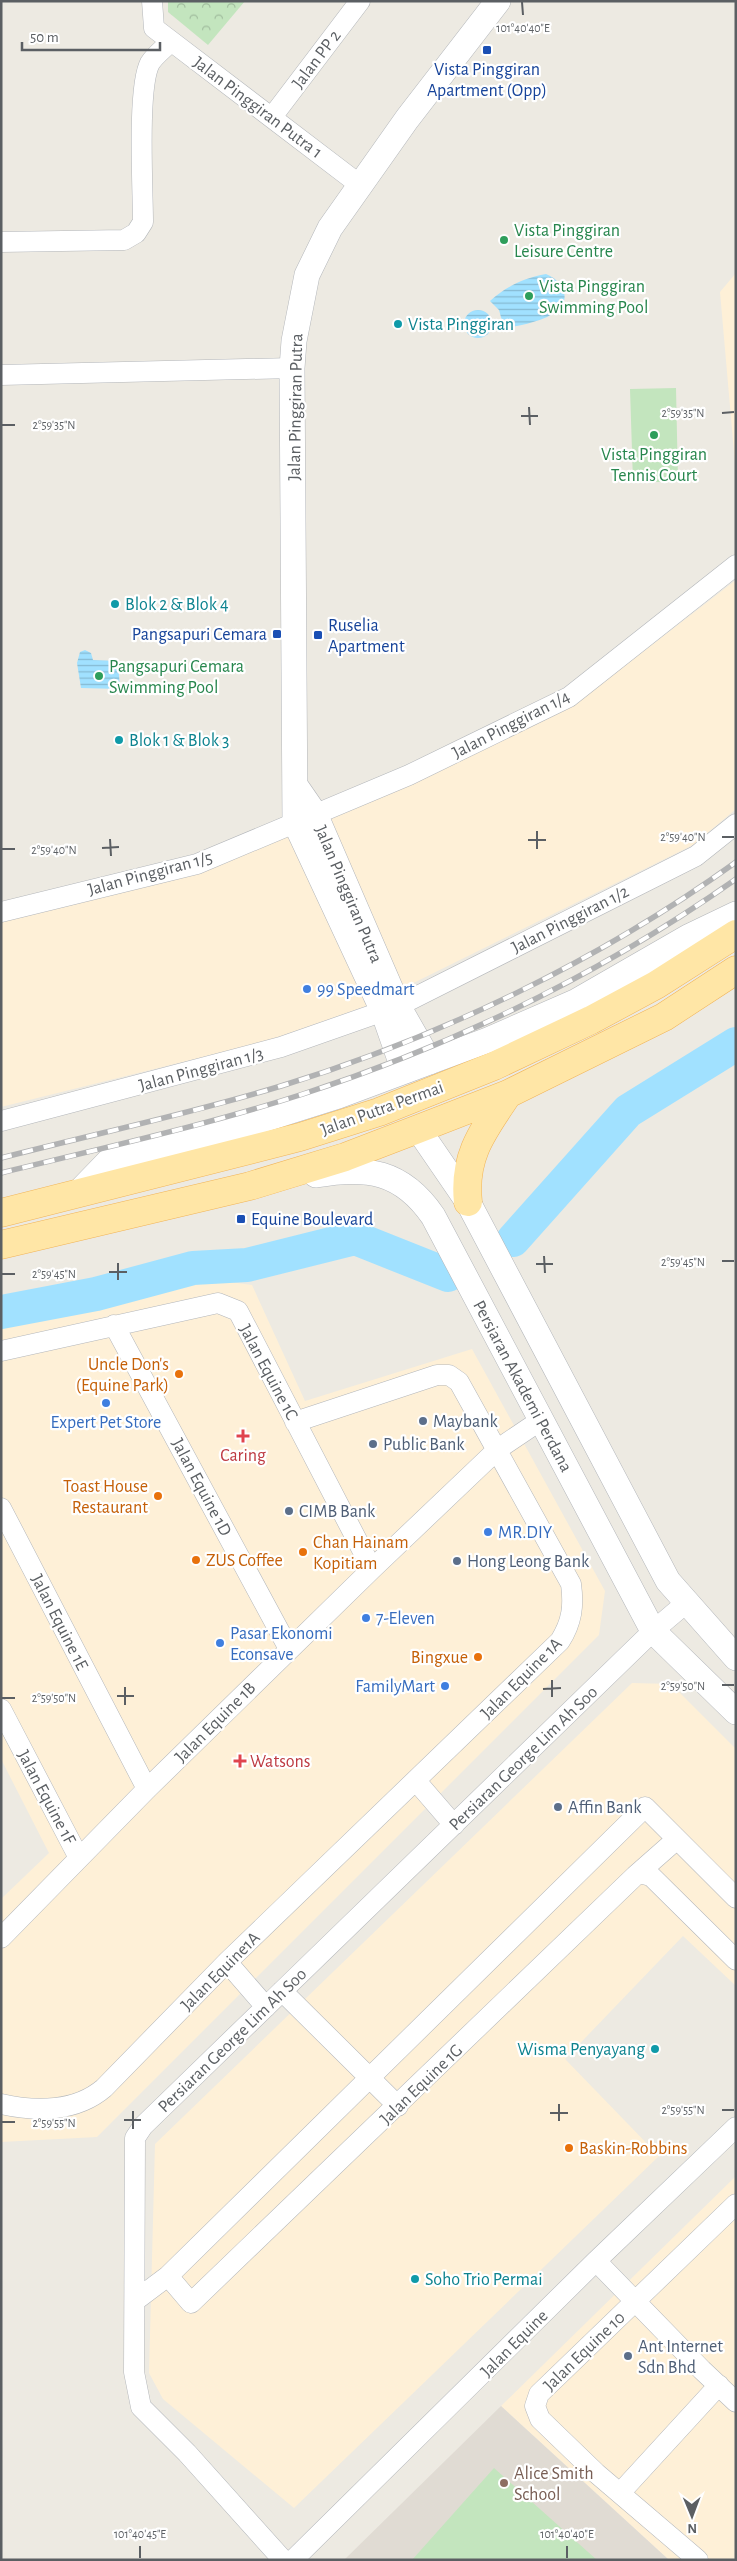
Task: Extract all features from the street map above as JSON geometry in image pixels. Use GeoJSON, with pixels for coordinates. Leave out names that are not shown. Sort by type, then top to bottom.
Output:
{"type":"FeatureCollection","features":[{"type":"Feature","properties":{"kind":"main road","name":"Jalan Putra Permai"},"geometry":{"type":"LineString","coordinates":[[1,1214],[300,1137],[380,1112],[494,1066],[591,1020],[656,985],[736,934]]}},
{"type":"Feature","properties":{"kind":"main road","name":"Jalan Putra Permai"},"geometry":{"type":"LineString","coordinates":[[1,1245],[250,1186],[345,1157],[418,1130],[508,1094],[664,1017],[736,970]]}},
{"type":"Feature","properties":{"kind":"main road"},"geometry":{"type":"LineString","coordinates":[[468,1202],[466,1184],[470,1156],[482,1131],[508,1094]]}},
{"type":"Feature","properties":{"kind":"main road"},"geometry":{"type":"LineString","coordinates":[[380,1112],[401,1116],[412,1121],[418,1130]]}},
{"type":"Feature","properties":{"kind":"street","name":"Jalan Pinggiran Putra 1"},"geometry":{"type":"LineString","coordinates":[[152,1],[154,28],[360,185]]}},
{"type":"Feature","properties":{"kind":"street","name":"Jalan PP 2"},"geometry":{"type":"LineString","coordinates":[[272,118],[360,1]]}},
{"type":"Feature","properties":{"kind":"street","name":"Jalan Pinggiran Putra"},"geometry":{"type":"LineString","coordinates":[[390,1008],[305,818],[294,785],[292,368],[294,341],[308,275],[330,228],[407,119],[498,1]]}},
{"type":"Feature","properties":{"kind":"street"},"geometry":{"type":"LineString","coordinates":[[1,242],[124,240],[136,233],[143,222],[143,110],[146,74],[151,62],[171,41]]}},
{"type":"Feature","properties":{"kind":"street"},"geometry":{"type":"LineString","coordinates":[[1,375],[292,368]]}},
{"type":"Feature","properties":{"kind":"street","name":"Jalan Pinggiran 1/4"},"geometry":{"type":"LineString","coordinates":[[305,818],[409,775],[568,697],[736,565]]}},
{"type":"Feature","properties":{"kind":"street","name":"Jalan Pinggiran 1/5"},"geometry":{"type":"LineString","coordinates":[[1,912],[197,864],[305,818]]}},
{"type":"Feature","properties":{"kind":"street","name":"Jalan Pinggiran 1/2"},"geometry":{"type":"LineString","coordinates":[[390,1008],[696,856],[736,824]]}},
{"type":"Feature","properties":{"kind":"street"},"geometry":{"type":"LineString","coordinates":[[78,1194],[110,1161],[237,1128],[338,1096],[488,1040],[575,1002],[688,937],[736,914]]}},
{"type":"Feature","properties":{"kind":"street"},"geometry":{"type":"LineString","coordinates":[[390,1008],[430,1062]]}},
{"type":"Feature","properties":{"kind":"street"},"geometry":{"type":"LineString","coordinates":[[390,1008],[404,1071]]}},
{"type":"Feature","properties":{"kind":"street","name":"Jalan Pinggiran 1/3"},"geometry":{"type":"LineString","coordinates":[[1,1121],[281,1047],[390,1008]]}},
{"type":"Feature","properties":{"kind":"street","name":"Persiaran Akademi Perdana"},"geometry":{"type":"LineString","coordinates":[[418,1130],[468,1202],[668,1581],[736,1658]]}},
{"type":"Feature","properties":{"kind":"street","name":"Persiaran Akademi Perdana"},"geometry":{"type":"LineString","coordinates":[[250,1186],[346,1170],[376,1172],[408,1188],[420,1197],[433,1216],[653,1631],[736,1712]]}},
{"type":"Feature","properties":{"kind":"street","name":"Jalan Equine 1C"},"geometry":{"type":"LineString","coordinates":[[1,1351],[218,1302],[238,1311],[372,1569]]}},
{"type":"Feature","properties":{"kind":"street","name":"Jalan Equine 1D"},"geometry":{"type":"LineString","coordinates":[[114,1325],[289,1649]]}},
{"type":"Feature","properties":{"kind":"street"},"geometry":{"type":"LineString","coordinates":[[295,1422],[437,1375],[449,1375],[459,1382],[498,1449]]}},
{"type":"Feature","properties":{"kind":"street","name":"Jalan Equine 1B"},"geometry":{"type":"LineString","coordinates":[[1,1938],[147,1789],[372,1569],[498,1449],[541,1420]]}},
{"type":"Feature","properties":{"kind":"street","name":"Jalan Equine 1A"},"geometry":{"type":"LineString","coordinates":[[416,1781],[560,1641],[571,1618],[574,1604],[571,1584],[498,1449]]}},
{"type":"Feature","properties":{"kind":"street","name":"Jalan Equine 1E"},"geometry":{"type":"LineString","coordinates":[[1,1508],[147,1789]]}},
{"type":"Feature","properties":{"kind":"street","name":"Persiaran George Lim Ah Soo"},"geometry":{"type":"LineString","coordinates":[[283,2560],[187,2453],[141,2407],[134,2372],[136,2300],[135,2138],[143,2126],[266,2006],[653,1631],[686,1603]]}},
{"type":"Feature","properties":{"kind":"street","name":"Jalan Equine 1F"},"geometry":{"type":"LineString","coordinates":[[1,1709],[79,1858]]}},
{"type":"Feature","properties":{"kind":"street"},"geometry":{"type":"LineString","coordinates":[[416,1781],[454,1824]]}},
{"type":"Feature","properties":{"kind":"street","name":"Jalan Equine1A"},"geometry":{"type":"LineString","coordinates":[[1,2104],[17,2108],[47,2108],[71,2106],[92,2098],[227,1962],[416,1781]]}},
{"type":"Feature","properties":{"kind":"street"},"geometry":{"type":"LineString","coordinates":[[136,2300],[168,2276],[645,1807],[736,1898]]}},
{"type":"Feature","properties":{"kind":"street","name":"Jalan Equine 1G"},"geometry":{"type":"LineString","coordinates":[[168,2276],[191,2303],[677,1839]]}},
{"type":"Feature","properties":{"kind":"street"},"geometry":{"type":"LineString","coordinates":[[640,1873],[651,1876],[736,1960]]}},
{"type":"Feature","properties":{"kind":"street"},"geometry":{"type":"LineString","coordinates":[[227,1962],[266,2006]]}},
{"type":"Feature","properties":{"kind":"street"},"geometry":{"type":"LineString","coordinates":[[282,1991],[398,2106]]}},
{"type":"Feature","properties":{"kind":"street","name":"Jalan Equine"},"geometry":{"type":"LineString","coordinates":[[292,2560],[596,2261],[736,2127]]}},
{"type":"Feature","properties":{"kind":"street","name":"Jalan Equine 10"},"geometry":{"type":"LineString","coordinates":[[698,2560],[596,2473],[540,2419],[535,2406],[538,2394],[736,2204]]}},
{"type":"Feature","properties":{"kind":"street"},"geometry":{"type":"LineString","coordinates":[[596,2261],[736,2402]]}},
{"type":"Feature","properties":{"kind":"street"},"geometry":{"type":"LineString","coordinates":[[620,2494],[719,2385]]}},
{"type":"Feature","properties":{"kind":"shaded area"},"geometry":{"type":"Polygon","coordinates":[[[736,273],[736,475],[720,292],[736,273]]]}},
{"type":"Feature","properties":{"kind":"shaded area"},"geometry":{"type":"Polygon","coordinates":[[[736,580],[736,809],[693,845],[369,1005],[267,1041],[1,1107],[1,922],[193,875],[425,778],[582,699],[736,580]]]}},
{"type":"Feature","properties":{"kind":"shaded area"},"geometry":{"type":"Polygon","coordinates":[[[201,1278],[252,1285],[305,1401],[472,1349],[605,1591],[599,1635],[97,2137],[1,2142],[1,1899],[49,1853],[1,1759],[1,1323],[201,1278]]]}},
{"type":"Feature","properties":{"kind":"shaded area"},"geometry":{"type":"Polygon","coordinates":[[[632,1683],[671,1684],[736,1749],[736,1986],[683,1936],[565,2059],[659,2156],[294,2508],[163,2399],[149,2373],[155,2144],[632,1683]]]}},
{"type":"Feature","properties":{"kind":"shaded area"},"geometry":{"type":"Polygon","coordinates":[[[736,2176],[736,2560],[669,2560],[501,2406],[736,2176]]]}},
{"type":"Feature","properties":{"kind":"shaded area","name":"Alice Smith School"},"geometry":{"type":"Polygon","coordinates":[[[501,2406],[669,2560],[344,2560],[501,2406]]]}},
{"type":"Feature","properties":{"kind":"green space"},"geometry":{"type":"Polygon","coordinates":[[[168,1],[245,1],[208,45],[168,12],[168,1]]]}},
{"type":"Feature","properties":{"kind":"green space","name":"Vista Pinggiran Tennis Court"},"geometry":{"type":"Polygon","coordinates":[[[676,388],[678,482],[633,482],[630,389],[676,388]]]}},
{"type":"Feature","properties":{"kind":"green space"},"geometry":{"type":"Polygon","coordinates":[[[494,2468],[597,2560],[412,2560],[494,2468]]]}},
{"type":"Feature","properties":{"kind":"water","name":"Vista Pinggiran Swimming Pool"},"geometry":{"type":"Polygon","coordinates":[[[546,274],[556,280],[563,290],[565,295],[562,306],[552,315],[539,320],[504,328],[499,310],[490,301],[516,283],[546,274]]]}},
{"type":"Feature","properties":{"kind":"water","name":"Vista Pinggiran Swimming Pool"},"geometry":{"type":"Polygon","coordinates":[[[478,310],[488,314],[492,324],[488,334],[478,338],[468,334],[464,324],[468,314],[478,310]]]}},
{"type":"Feature","properties":{"kind":"water","name":"Pangsapuri Cemara Swimming Pool"},"geometry":{"type":"Polygon","coordinates":[[[85,650],[91,653],[93,660],[118,661],[120,689],[81,688],[77,663],[80,652],[85,650]]]}},
{"type":"Feature","properties":{"kind":"waterway"},"geometry":{"type":"LineString","coordinates":[[513,1240],[628,1111],[736,1044]]}},
{"type":"Feature","properties":{"kind":"waterway"},"geometry":{"type":"LineString","coordinates":[[1,1312],[96,1294],[193,1268],[247,1265],[355,1238],[448,1275]]}},
{"type":"Feature","properties":{"kind":"railway"},"geometry":{"type":"LineString","coordinates":[[1,1158],[246,1096],[341,1066],[400,1044],[518,992],[574,963],[684,898],[736,862]]}},
{"type":"Feature","properties":{"kind":"railway"},"geometry":{"type":"LineString","coordinates":[[1,1173],[266,1106],[360,1074],[417,1052],[472,1029],[581,975],[686,913],[736,879]]}},
{"type":"Feature","properties":{"kind":"place","name":"Vista Pinggiran Apartment (Opp)"},"geometry":{"type":"Point","coordinates":[487,50]}},
{"type":"Feature","properties":{"kind":"place","name":"Vista Pinggiran Leisure Centre"},"geometry":{"type":"Point","coordinates":[504,240]}},
{"type":"Feature","properties":{"kind":"place","name":"Vista Pinggiran Swimming Pool"},"geometry":{"type":"Point","coordinates":[529,296]}},
{"type":"Feature","properties":{"kind":"place","name":"Vista Pinggiran"},"geometry":{"type":"Point","coordinates":[398,324]}},
{"type":"Feature","properties":{"kind":"place","name":"Vista Pinggiran Tennis Court"},"geometry":{"type":"Point","coordinates":[654,435]}},
{"type":"Feature","properties":{"kind":"place","name":"Blok 2 & Blok 4"},"geometry":{"type":"Point","coordinates":[115,604]}},
{"type":"Feature","properties":{"kind":"place","name":"Pangsapuri Cemara"},"geometry":{"type":"Point","coordinates":[277,634]}},
{"type":"Feature","properties":{"kind":"place","name":"Ruselia Apartment"},"geometry":{"type":"Point","coordinates":[318,635]}},
{"type":"Feature","properties":{"kind":"place","name":"Pangsapuri Cemara Swimming Pool"},"geometry":{"type":"Point","coordinates":[99,676]}},
{"type":"Feature","properties":{"kind":"place","name":"Blok 1 & Blok 3"},"geometry":{"type":"Point","coordinates":[119,740]}},
{"type":"Feature","properties":{"kind":"place","name":"99 Speedmart"},"geometry":{"type":"Point","coordinates":[307,989]}},
{"type":"Feature","properties":{"kind":"place","name":"Equine Boulevard"},"geometry":{"type":"Point","coordinates":[241,1219]}},
{"type":"Feature","properties":{"kind":"place","name":"Uncle Don's (Equine Park)"},"geometry":{"type":"Point","coordinates":[179,1374]}},
{"type":"Feature","properties":{"kind":"place","name":"Expert Pet Store"},"geometry":{"type":"Point","coordinates":[106,1403]}},
{"type":"Feature","properties":{"kind":"place","name":"Maybank"},"geometry":{"type":"Point","coordinates":[423,1421]}},
{"type":"Feature","properties":{"kind":"place","name":"Caring"},"geometry":{"type":"Point","coordinates":[243,1436]}},
{"type":"Feature","properties":{"kind":"place","name":"Public Bank"},"geometry":{"type":"Point","coordinates":[373,1444]}},
{"type":"Feature","properties":{"kind":"place","name":"Toast House Restaurant"},"geometry":{"type":"Point","coordinates":[158,1496]}},
{"type":"Feature","properties":{"kind":"place","name":"CIMB Bank"},"geometry":{"type":"Point","coordinates":[289,1511]}},
{"type":"Feature","properties":{"kind":"place","name":"MR.DIY"},"geometry":{"type":"Point","coordinates":[488,1532]}},
{"type":"Feature","properties":{"kind":"place","name":"Chan Hainam Kopitiam"},"geometry":{"type":"Point","coordinates":[303,1552]}},
{"type":"Feature","properties":{"kind":"place","name":"ZUS Coffee"},"geometry":{"type":"Point","coordinates":[196,1560]}},
{"type":"Feature","properties":{"kind":"place","name":"Hong Leong Bank"},"geometry":{"type":"Point","coordinates":[457,1561]}},
{"type":"Feature","properties":{"kind":"place","name":"7-Eleven"},"geometry":{"type":"Point","coordinates":[366,1618]}},
{"type":"Feature","properties":{"kind":"place","name":"Pasar Ekonomi Econsave"},"geometry":{"type":"Point","coordinates":[220,1643]}},
{"type":"Feature","properties":{"kind":"place","name":"Bingxue"},"geometry":{"type":"Point","coordinates":[478,1657]}},
{"type":"Feature","properties":{"kind":"place","name":"FamilyMart"},"geometry":{"type":"Point","coordinates":[445,1686]}},
{"type":"Feature","properties":{"kind":"place","name":"Watsons"},"geometry":{"type":"Point","coordinates":[240,1761]}},
{"type":"Feature","properties":{"kind":"place","name":"Affin Bank"},"geometry":{"type":"Point","coordinates":[558,1807]}},
{"type":"Feature","properties":{"kind":"place","name":"Wisma Penyayang"},"geometry":{"type":"Point","coordinates":[655,2049]}},
{"type":"Feature","properties":{"kind":"place","name":"Baskin-Robbins"},"geometry":{"type":"Point","coordinates":[569,2148]}},
{"type":"Feature","properties":{"kind":"place","name":"Soho Trio Permai"},"geometry":{"type":"Point","coordinates":[415,2279]}},
{"type":"Feature","properties":{"kind":"place","name":"Ant Internet Sdn Bhd"},"geometry":{"type":"Point","coordinates":[628,2356]}},
{"type":"Feature","properties":{"kind":"place","name":"Alice Smith School"},"geometry":{"type":"Point","coordinates":[504,2483]}}]}
